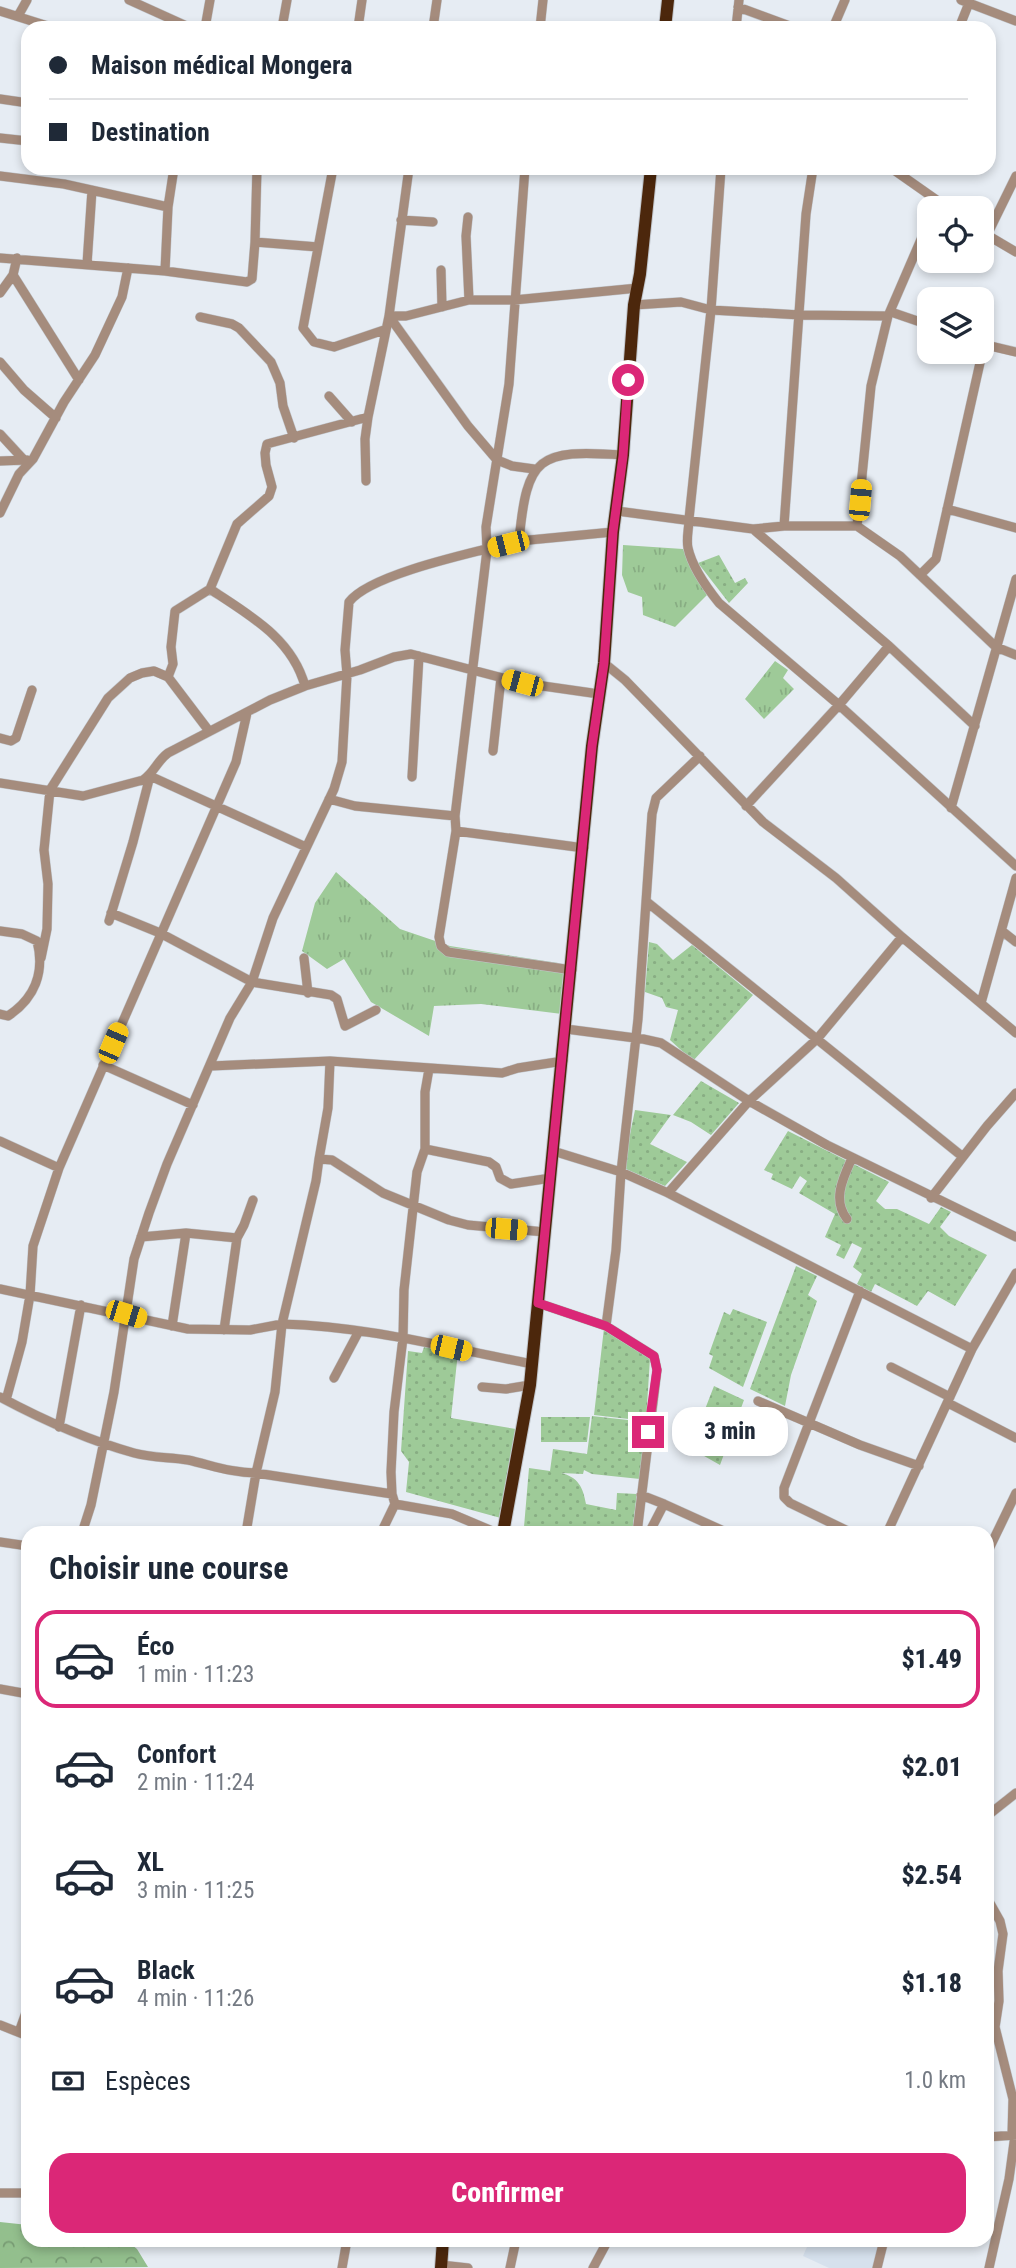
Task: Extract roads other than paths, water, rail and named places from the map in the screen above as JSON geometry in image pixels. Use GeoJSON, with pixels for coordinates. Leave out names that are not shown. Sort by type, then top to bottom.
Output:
{"type":"FeatureCollection","features":[{"type":"Feature","properties":{"kind":"highway"},"geometry":{"type":"LineString","coordinates":[[666,21],[668,0]]}},
{"type":"Feature","properties":{"kind":"highway"},"geometry":{"type":"LineString","coordinates":[[504,1526],[530,1385],[604,663],[634,305],[650,175]]}},
{"type":"Feature","properties":{"kind":"highway"},"geometry":{"type":"LineString","coordinates":[[441,2267],[442,2247]]}},
{"type":"Feature","properties":{"kind":"street"},"geometry":{"type":"LineString","coordinates":[[18,16],[27,0]]}},
{"type":"Feature","properties":{"kind":"street"},"geometry":{"type":"LineString","coordinates":[[130,0],[176,21]]}},
{"type":"Feature","properties":{"kind":"street"},"geometry":{"type":"LineString","coordinates":[[206,21],[210,0]]}},
{"type":"Feature","properties":{"kind":"street"},"geometry":{"type":"LineString","coordinates":[[283,21],[287,0]]}},
{"type":"Feature","properties":{"kind":"street"},"geometry":{"type":"LineString","coordinates":[[359,21],[362,0]]}},
{"type":"Feature","properties":{"kind":"street"},"geometry":{"type":"LineString","coordinates":[[434,21],[437,0]]}},
{"type":"Feature","properties":{"kind":"street"},"geometry":{"type":"LineString","coordinates":[[541,21],[543,0]]}},
{"type":"Feature","properties":{"kind":"street"},"geometry":{"type":"LineString","coordinates":[[728,0],[779,21]]}},
{"type":"Feature","properties":{"kind":"street"},"geometry":{"type":"LineString","coordinates":[[836,21],[845,0]]}},
{"type":"Feature","properties":{"kind":"street"},"geometry":{"type":"LineString","coordinates":[[961,21],[965,2],[1016,21]]}},
{"type":"Feature","properties":{"kind":"street"},"geometry":{"type":"LineString","coordinates":[[737,21],[738,3]]}},
{"type":"Feature","properties":{"kind":"street"},"geometry":{"type":"LineString","coordinates":[[0,11],[33,21]]}},
{"type":"Feature","properties":{"kind":"street"},"geometry":{"type":"LineString","coordinates":[[0,99],[21,102]]}},
{"type":"Feature","properties":{"kind":"street"},"geometry":{"type":"LineString","coordinates":[[0,138],[21,140]]}},
{"type":"Feature","properties":{"kind":"street"},"geometry":{"type":"LineString","coordinates":[[165,271],[168,207],[173,175]]}},
{"type":"Feature","properties":{"kind":"street"},"geometry":{"type":"LineString","coordinates":[[0,258],[165,271],[247,282],[252,279],[257,175]]}},
{"type":"Feature","properties":{"kind":"street"},"geometry":{"type":"LineString","coordinates":[[332,175],[303,328],[314,342],[334,347],[384,330]]}},
{"type":"Feature","properties":{"kind":"street"},"geometry":{"type":"LineString","coordinates":[[366,481],[365,439],[368,417],[389,316],[409,175]]}},
{"type":"Feature","properties":{"kind":"street"},"geometry":{"type":"LineString","coordinates":[[524,175],[509,384],[486,527],[487,550],[455,816],[456,831],[439,937],[441,946],[448,952],[572,970]]}},
{"type":"Feature","properties":{"kind":"street"},"geometry":{"type":"LineString","coordinates":[[721,175],[711,310],[688,547],[709,590],[719,603],[839,705],[1016,866]]}},
{"type":"Feature","properties":{"kind":"street"},"geometry":{"type":"LineString","coordinates":[[784,526],[806,214],[812,175]]}},
{"type":"Feature","properties":{"kind":"street"},"geometry":{"type":"LineString","coordinates":[[908,175],[928,196]]}},
{"type":"Feature","properties":{"kind":"street"},"geometry":{"type":"LineString","coordinates":[[0,176],[92,190],[168,207]]}},
{"type":"Feature","properties":{"kind":"street"},"geometry":{"type":"LineString","coordinates":[[994,215],[1016,176]]}},
{"type":"Feature","properties":{"kind":"street"},"geometry":{"type":"LineString","coordinates":[[87,264],[92,190]]}},
{"type":"Feature","properties":{"kind":"street"},"geometry":{"type":"LineString","coordinates":[[468,217],[466,236],[469,300]]}},
{"type":"Feature","properties":{"kind":"street"},"geometry":{"type":"LineString","coordinates":[[401,220],[433,222]]}},
{"type":"Feature","properties":{"kind":"street"},"geometry":{"type":"LineString","coordinates":[[994,239],[1016,252]]}},
{"type":"Feature","properties":{"kind":"street"},"geometry":{"type":"LineString","coordinates":[[255,242],[318,247]]}},
{"type":"Feature","properties":{"kind":"street"},"geometry":{"type":"LineString","coordinates":[[858,526],[868,403],[890,314],[917,249]]}},
{"type":"Feature","properties":{"kind":"street"},"geometry":{"type":"LineString","coordinates":[[0,293],[13,275],[18,258]]}},
{"type":"Feature","properties":{"kind":"street"},"geometry":{"type":"LineString","coordinates":[[0,513],[19,474],[56,418],[108,329],[122,297],[128,268]]}},
{"type":"Feature","properties":{"kind":"street"},"geometry":{"type":"LineString","coordinates":[[441,270],[442,307]]}},
{"type":"Feature","properties":{"kind":"street"},"geometry":{"type":"LineString","coordinates":[[13,275],[79,380]]}},
{"type":"Feature","properties":{"kind":"street"},"geometry":{"type":"LineString","coordinates":[[389,316],[406,316],[469,300],[514,300],[638,288]]}},
{"type":"Feature","properties":{"kind":"street"},"geometry":{"type":"LineString","coordinates":[[634,305],[681,302],[711,310],[800,315],[890,314],[917,322]]}},
{"type":"Feature","properties":{"kind":"street"},"geometry":{"type":"LineString","coordinates":[[389,316],[468,426],[497,460],[512,466],[534,469]]}},
{"type":"Feature","properties":{"kind":"street"},"geometry":{"type":"LineString","coordinates":[[200,317],[239,328],[271,362],[280,383],[283,406],[294,438]]}},
{"type":"Feature","properties":{"kind":"street"},"geometry":{"type":"LineString","coordinates":[[994,347],[1016,352]]}},
{"type":"Feature","properties":{"kind":"street"},"geometry":{"type":"LineString","coordinates":[[0,362],[24,390],[56,418]]}},
{"type":"Feature","properties":{"kind":"street"},"geometry":{"type":"LineString","coordinates":[[920,575],[936,559],[979,364]]}},
{"type":"Feature","properties":{"kind":"street"},"geometry":{"type":"LineString","coordinates":[[329,396],[352,422]]}},
{"type":"Feature","properties":{"kind":"street"},"geometry":{"type":"LineString","coordinates":[[168,677],[173,664],[175,611],[210,589],[237,524],[269,496],[272,487],[266,465],[267,444],[368,417]]}},
{"type":"Feature","properties":{"kind":"street"},"geometry":{"type":"LineString","coordinates":[[0,435],[28,460]]}},
{"type":"Feature","properties":{"kind":"street"},"geometry":{"type":"LineString","coordinates":[[519,541],[522,504],[534,469],[546,460],[572,453],[623,456]]}},
{"type":"Feature","properties":{"kind":"street"},"geometry":{"type":"LineString","coordinates":[[0,461],[28,460]]}},
{"type":"Feature","properties":{"kind":"street"},"geometry":{"type":"LineString","coordinates":[[947,509],[1016,528]]}},
{"type":"Feature","properties":{"kind":"street"},"geometry":{"type":"LineString","coordinates":[[617,511],[753,529],[784,526],[858,526],[889,547],[996,647],[1016,654]]}},
{"type":"Feature","properties":{"kind":"street"},"geometry":{"type":"LineString","coordinates":[[753,529],[889,646],[975,726]]}},
{"type":"Feature","properties":{"kind":"street"},"geometry":{"type":"LineString","coordinates":[[84,1526],[103,1441],[134,1259],[141,1237],[167,1164],[230,1018],[252,982],[273,918],[329,799],[342,762],[347,675],[346,609],[353,597],[402,573],[442,561],[519,541],[613,532]]}},
{"type":"Feature","properties":{"kind":"street"},"geometry":{"type":"LineString","coordinates":[[951,808],[1016,579]]}},
{"type":"Feature","properties":{"kind":"street"},"geometry":{"type":"LineString","coordinates":[[210,589],[256,619],[282,642],[294,658],[305,687]]}},
{"type":"Feature","properties":{"kind":"street"},"geometry":{"type":"LineString","coordinates":[[746,806],[889,646]]}},
{"type":"Feature","properties":{"kind":"street"},"geometry":{"type":"LineString","coordinates":[[412,777],[419,656]]}},
{"type":"Feature","properties":{"kind":"street"},"geometry":{"type":"LineString","coordinates":[[376,1010],[345,1026],[337,999],[331,995],[252,982],[160,933],[110,917],[150,776],[161,758],[270,700],[394,657],[419,656],[522,683],[599,694]]}},
{"type":"Feature","properties":{"kind":"street"},"geometry":{"type":"LineString","coordinates":[[604,663],[625,680],[746,806],[775,832],[836,878],[1016,1033]]}},
{"type":"Feature","properties":{"kind":"street"},"geometry":{"type":"LineString","coordinates":[[0,1014],[8,1016],[25,1001],[40,974],[47,929],[48,884],[44,850],[50,790],[108,698],[119,687],[142,673],[154,671],[168,677],[209,731]]}},
{"type":"Feature","properties":{"kind":"street"},"geometry":{"type":"LineString","coordinates":[[494,751],[501,678]]}},
{"type":"Feature","properties":{"kind":"street"},"geometry":{"type":"LineString","coordinates":[[0,738],[10,741],[16,738],[32,690]]}},
{"type":"Feature","properties":{"kind":"street"},"geometry":{"type":"LineString","coordinates":[[247,713],[236,762],[59,1168],[33,1246],[30,1295],[22,1342],[3,1398],[59,1427],[150,1456],[171,1457],[236,1473],[256,1473],[393,1499],[452,1514],[480,1526]]}},
{"type":"Feature","properties":{"kind":"street"},"geometry":{"type":"LineString","coordinates":[[606,1326],[636,1038],[648,902],[652,814],[656,798],[700,756]]}},
{"type":"Feature","properties":{"kind":"street"},"geometry":{"type":"LineString","coordinates":[[150,776],[306,847]]}},
{"type":"Feature","properties":{"kind":"street"},"geometry":{"type":"LineString","coordinates":[[0,783],[90,795],[150,776]]}},
{"type":"Feature","properties":{"kind":"street"},"geometry":{"type":"LineString","coordinates":[[329,799],[368,807],[455,816]]}},
{"type":"Feature","properties":{"kind":"street"},"geometry":{"type":"LineString","coordinates":[[456,831],[584,848]]}},
{"type":"Feature","properties":{"kind":"street"},"geometry":{"type":"LineString","coordinates":[[981,1003],[1016,878]]}},
{"type":"Feature","properties":{"kind":"street"},"geometry":{"type":"LineString","coordinates":[[648,902],[963,1157]]}},
{"type":"Feature","properties":{"kind":"street"},"geometry":{"type":"LineString","coordinates":[[0,931],[22,934],[37,941],[41,958]]}},
{"type":"Feature","properties":{"kind":"street"},"geometry":{"type":"LineString","coordinates":[[1002,931],[1016,942]]}},
{"type":"Feature","properties":{"kind":"street"},"geometry":{"type":"LineString","coordinates":[[668,1193],[749,1101],[817,1039],[902,937]]}},
{"type":"Feature","properties":{"kind":"street"},"geometry":{"type":"LineString","coordinates":[[304,958],[308,993]]}},
{"type":"Feature","properties":{"kind":"street"},"geometry":{"type":"LineString","coordinates":[[566,1029],[661,1043],[749,1101],[852,1158],[1016,1237]]}},
{"type":"Feature","properties":{"kind":"street"},"geometry":{"type":"LineString","coordinates":[[211,1066],[330,1061],[502,1073],[563,1061]]}},
{"type":"Feature","properties":{"kind":"street"},"geometry":{"type":"LineString","coordinates":[[247,1526],[256,1473],[275,1392],[282,1324],[316,1181],[328,1108],[330,1061]]}},
{"type":"Feature","properties":{"kind":"street"},"geometry":{"type":"LineString","coordinates":[[103,1065],[193,1105]]}},
{"type":"Feature","properties":{"kind":"street"},"geometry":{"type":"LineString","coordinates":[[383,1526],[393,1499],[394,1412],[403,1338],[404,1290],[417,1170],[425,1149],[425,1092],[429,1069]]}},
{"type":"Feature","properties":{"kind":"street"},"geometry":{"type":"LineString","coordinates":[[931,1198],[1016,1093]]}},
{"type":"Feature","properties":{"kind":"street"},"geometry":{"type":"LineString","coordinates":[[0,1141],[59,1168]]}},
{"type":"Feature","properties":{"kind":"street"},"geometry":{"type":"LineString","coordinates":[[425,1149],[489,1162],[496,1167],[500,1178],[511,1184],[551,1178]]}},
{"type":"Feature","properties":{"kind":"street"},"geometry":{"type":"LineString","coordinates":[[553,1151],[621,1172],[668,1193],[972,1349]]}},
{"type":"Feature","properties":{"kind":"street"},"geometry":{"type":"LineString","coordinates":[[847,1219],[838,1199],[852,1158]]}},
{"type":"Feature","properties":{"kind":"street"},"geometry":{"type":"LineString","coordinates":[[319,1159],[332,1160],[383,1193],[468,1225],[545,1232]]}},
{"type":"Feature","properties":{"kind":"street"},"geometry":{"type":"LineString","coordinates":[[224,1329],[237,1238],[253,1200]]}},
{"type":"Feature","properties":{"kind":"street"},"geometry":{"type":"LineString","coordinates":[[141,1237],[186,1233],[237,1238]]}},
{"type":"Feature","properties":{"kind":"street"},"geometry":{"type":"LineString","coordinates":[[172,1326],[186,1233]]}},
{"type":"Feature","properties":{"kind":"street"},"geometry":{"type":"LineString","coordinates":[[890,1526],[972,1349],[1016,1273]]}},
{"type":"Feature","properties":{"kind":"street"},"geometry":{"type":"LineString","coordinates":[[0,1289],[172,1326],[250,1330],[299,1323],[403,1338],[532,1364]]}},
{"type":"Feature","properties":{"kind":"street"},"geometry":{"type":"LineString","coordinates":[[838,1526],[790,1503],[784,1497],[784,1488],[860,1292]]}},
{"type":"Feature","properties":{"kind":"street"},"geometry":{"type":"LineString","coordinates":[[538,1303],[606,1326],[654,1356],[657,1370],[638,1526]]}},
{"type":"Feature","properties":{"kind":"street"},"geometry":{"type":"LineString","coordinates":[[59,1427],[81,1305]]}},
{"type":"Feature","properties":{"kind":"street"},"geometry":{"type":"LineString","coordinates":[[334,1378],[359,1331]]}},
{"type":"Feature","properties":{"kind":"street"},"geometry":{"type":"LineString","coordinates":[[891,1367],[1016,1438]]}},
{"type":"Feature","properties":{"kind":"street"},"geometry":{"type":"LineString","coordinates":[[482,1387],[506,1389],[530,1385]]}},
{"type":"Feature","properties":{"kind":"street"},"geometry":{"type":"LineString","coordinates":[[758,1401],[860,1446],[919,1466]]}},
{"type":"Feature","properties":{"kind":"street"},"geometry":{"type":"LineString","coordinates":[[994,1539],[1016,1493]]}},
{"type":"Feature","properties":{"kind":"street"},"geometry":{"type":"LineString","coordinates":[[641,1495],[713,1526]]}},
{"type":"Feature","properties":{"kind":"street"},"geometry":{"type":"LineString","coordinates":[[653,1526],[664,1504]]}},
{"type":"Feature","properties":{"kind":"street"},"geometry":{"type":"LineString","coordinates":[[0,1542],[21,1545]]}},
{"type":"Feature","properties":{"kind":"street"},"geometry":{"type":"LineString","coordinates":[[0,1689],[21,1693]]}},
{"type":"Feature","properties":{"kind":"street"},"geometry":{"type":"LineString","coordinates":[[994,1810],[1016,1793]]}},
{"type":"Feature","properties":{"kind":"street"},"geometry":{"type":"LineString","coordinates":[[994,1910],[1003,1934],[998,1971],[999,2001],[994,2017]]}},
{"type":"Feature","properties":{"kind":"street"},"geometry":{"type":"LineString","coordinates":[[1,2030],[21,2034]]}},
{"type":"Feature","properties":{"kind":"street"},"geometry":{"type":"LineString","coordinates":[[994,2037],[1013,2099],[1014,2135],[1009,2179],[994,2246]]}},
{"type":"Feature","properties":{"kind":"street"},"geometry":{"type":"LineString","coordinates":[[994,2136],[1014,2135]]}},
{"type":"Feature","properties":{"kind":"street"},"geometry":{"type":"LineString","coordinates":[[0,2193],[21,2193]]}},
{"type":"Feature","properties":{"kind":"street"},"geometry":{"type":"LineString","coordinates":[[342,2268],[346,2247]]}},
{"type":"Feature","properties":{"kind":"street"},"geometry":{"type":"LineString","coordinates":[[510,2268],[514,2247]]}},
{"type":"Feature","properties":{"kind":"street"},"geometry":{"type":"LineString","coordinates":[[593,2268],[604,2247]]}},
{"type":"Feature","properties":{"kind":"street"},"geometry":{"type":"LineString","coordinates":[[877,2268],[882,2247]]}},
{"type":"Feature","properties":{"kind":"street"},"geometry":{"type":"LineString","coordinates":[[989,2268],[994,2247]]}},
{"type":"Feature","properties":{"kind":"street"},"geometry":{"type":"LineString","coordinates":[[441,2267],[468,2268]]}}]}
